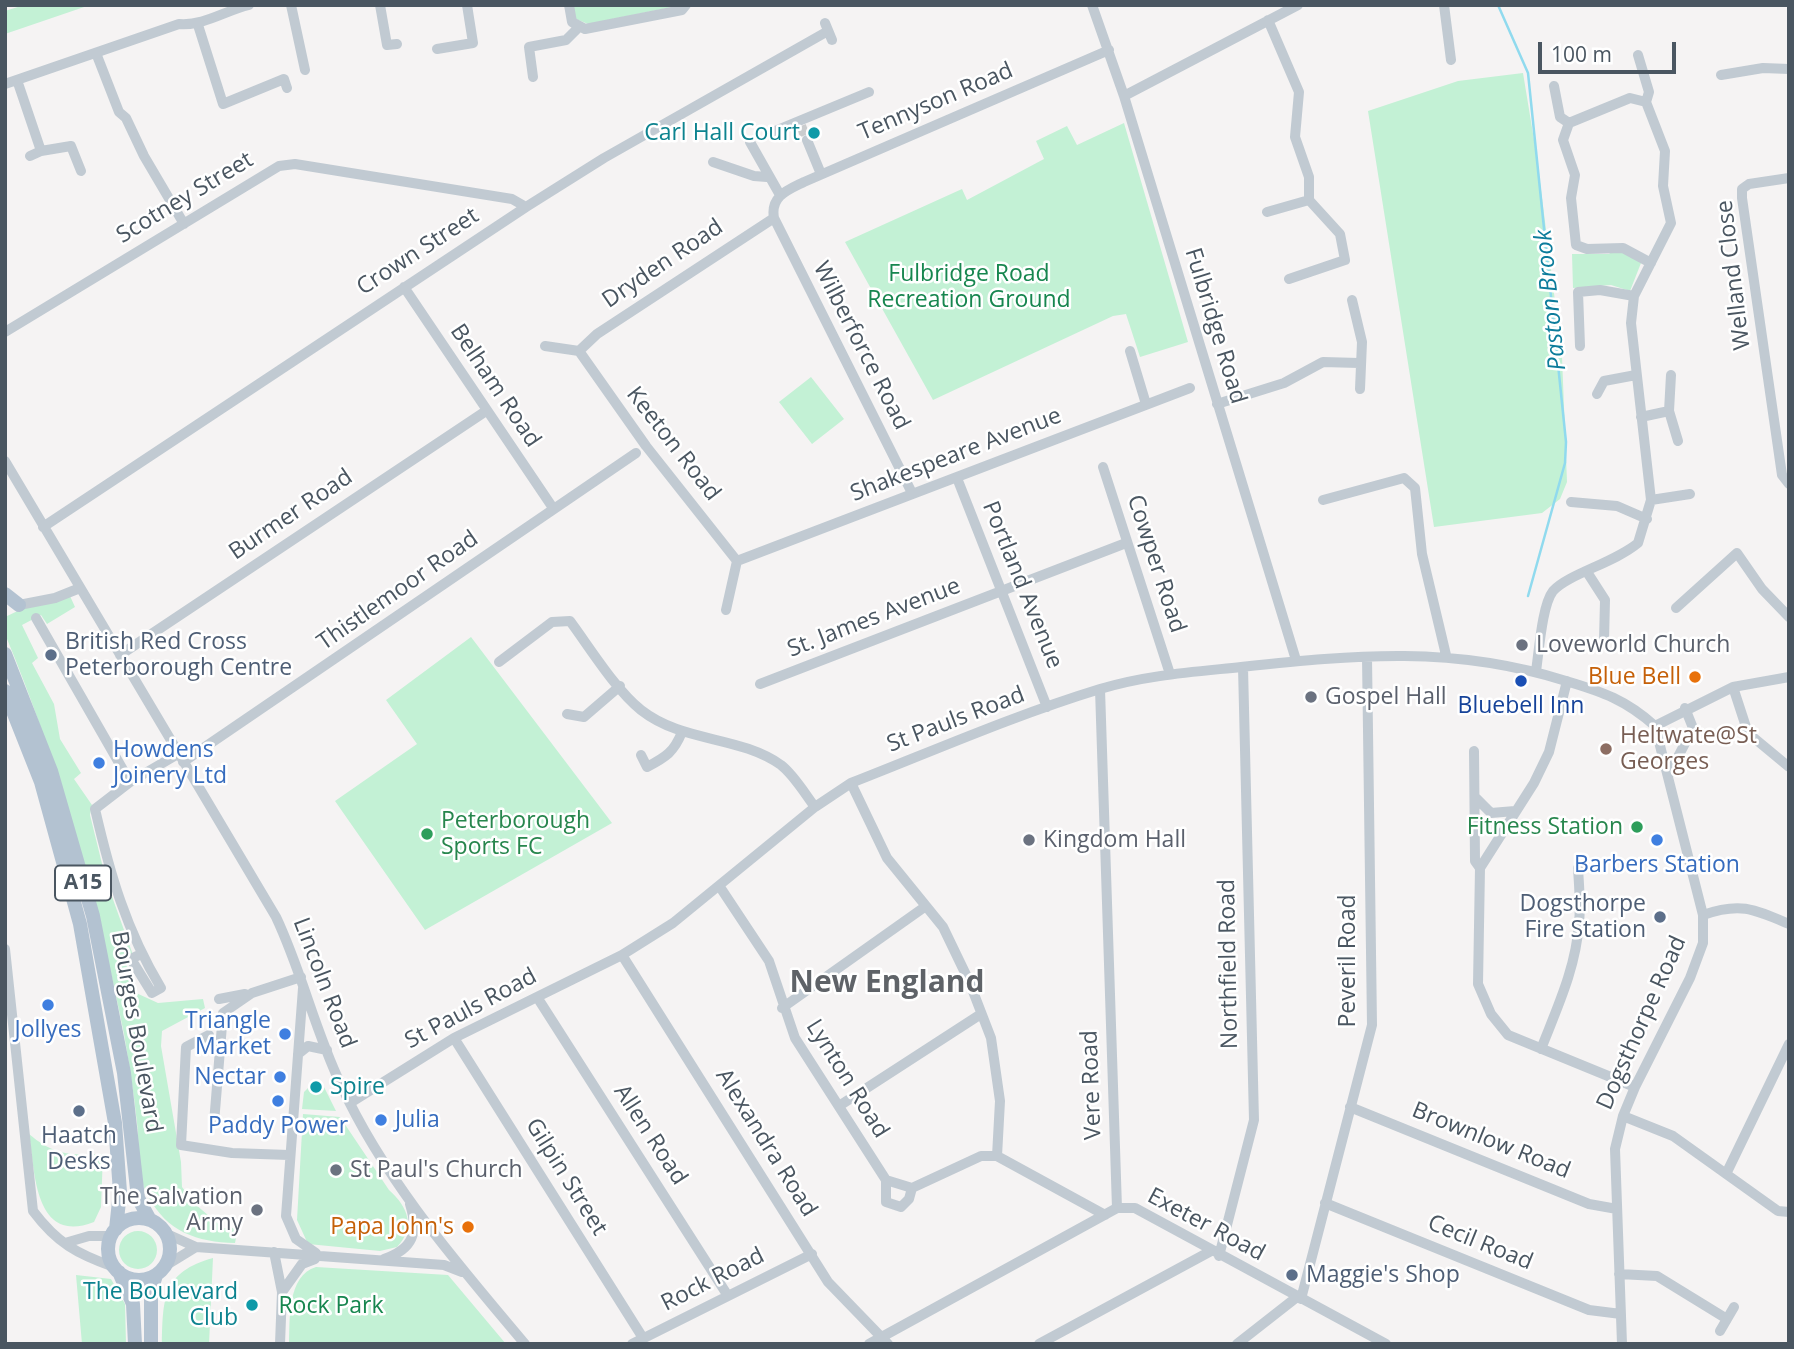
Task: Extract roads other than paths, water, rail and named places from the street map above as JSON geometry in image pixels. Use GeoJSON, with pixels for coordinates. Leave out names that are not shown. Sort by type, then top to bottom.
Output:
{"type":"FeatureCollection","features":[{"type":"Feature","properties":{"kind":"main road"},"geometry":{"type":"LineString","coordinates":[[5,594],[12,605]]}},
{"type":"Feature","properties":{"kind":"main road","name":"Bourges Boulevard"},"geometry":{"type":"LineString","coordinates":[[5,654],[51,771],[93,916],[124,1073],[122,1121]]}},
{"type":"Feature","properties":{"kind":"main road","name":"Bourges Boulevard"},"geometry":{"type":"LineString","coordinates":[[5,691],[41,782],[80,924],[122,1121],[127,1158],[138,1198],[150,1220]]}},
{"type":"Feature","properties":{"kind":"main road","name":"Bourges Boulevard"},"geometry":{"type":"LineString","coordinates":[[113,1232],[127,1158]]}},
{"type":"Feature","properties":{"kind":"main road"},"geometry":{"type":"LineString","coordinates":[[135,1344],[133,1304],[129,1288],[109,1252],[113,1232],[134,1219],[150,1220],[167,1234],[170,1247],[151,1292],[151,1344]]}},
{"type":"Feature","properties":{"kind":"main road"},"geometry":{"type":"LineString","coordinates":[[117,1270],[137,1279],[161,1270]]}},
{"type":"Feature","properties":{"kind":"street"},"geometry":{"type":"LineString","coordinates":[[5,84],[178,24],[198,25],[222,12],[249,5]]}},
{"type":"Feature","properties":{"kind":"street"},"geometry":{"type":"LineString","coordinates":[[291,5],[300,63]]}},
{"type":"Feature","properties":{"kind":"street"},"geometry":{"type":"LineString","coordinates":[[380,5],[391,48]]}},
{"type":"Feature","properties":{"kind":"street"},"geometry":{"type":"LineString","coordinates":[[438,49],[473,43],[467,5]]}},
{"type":"Feature","properties":{"kind":"street"},"geometry":{"type":"LineString","coordinates":[[569,5],[572,22],[578,28]]}},
{"type":"Feature","properties":{"kind":"street"},"geometry":{"type":"LineString","coordinates":[[533,77],[529,47],[566,40],[578,28],[682,10],[686,5]]}},
{"type":"Feature","properties":{"kind":"street","name":"Fulbridge Road"},"geometry":{"type":"LineString","coordinates":[[1092,5],[1124,96],[1296,660]]}},
{"type":"Feature","properties":{"kind":"street"},"geometry":{"type":"LineString","coordinates":[[1124,96],[1298,5]]}},
{"type":"Feature","properties":{"kind":"street"},"geometry":{"type":"LineString","coordinates":[[1444,5],[1451,60]]}},
{"type":"Feature","properties":{"kind":"street"},"geometry":{"type":"LineString","coordinates":[[1268,20],[1299,92],[1295,137],[1309,177],[1309,200],[1339,234],[1345,260],[1289,279]]}},
{"type":"Feature","properties":{"kind":"street"},"geometry":{"type":"LineString","coordinates":[[198,25],[223,104],[284,79],[287,88]]}},
{"type":"Feature","properties":{"kind":"street","name":"Crown Street"},"geometry":{"type":"LineString","coordinates":[[43,527],[526,206],[604,158],[829,31]]}},
{"type":"Feature","properties":{"kind":"street","name":"Tennyson Road"},"geometry":{"type":"LineString","coordinates":[[780,195],[821,174],[1109,51]]}},
{"type":"Feature","properties":{"kind":"street"},"geometry":{"type":"LineString","coordinates":[[96,53],[119,112],[126,118],[144,156],[184,224]]}},
{"type":"Feature","properties":{"kind":"street"},"geometry":{"type":"LineString","coordinates":[[1536,671],[1551,593],[1564,582],[1624,554],[1638,543],[1651,500],[1631,323],[1634,296],[1671,223],[1663,186],[1665,151],[1647,102],[1649,92],[1638,55]]}},
{"type":"Feature","properties":{"kind":"street"},"geometry":{"type":"LineString","coordinates":[[1721,75],[1763,68],[1789,69]]}},
{"type":"Feature","properties":{"kind":"street"},"geometry":{"type":"LineString","coordinates":[[17,80],[36,154],[71,146],[81,171]]}},
{"type":"Feature","properties":{"kind":"street"},"geometry":{"type":"LineString","coordinates":[[1554,86],[1560,117],[1569,123]]}},
{"type":"Feature","properties":{"kind":"street"},"geometry":{"type":"LineString","coordinates":[[770,133],[800,124],[869,92]]}},
{"type":"Feature","properties":{"kind":"street"},"geometry":{"type":"LineString","coordinates":[[1647,102],[1630,98],[1569,123],[1563,140],[1575,175],[1571,198],[1576,245],[1587,249],[1623,248],[1651,262]]}},
{"type":"Feature","properties":{"kind":"street"},"geometry":{"type":"LineString","coordinates":[[807,140],[821,174]]}},
{"type":"Feature","properties":{"kind":"street"},"geometry":{"type":"LineString","coordinates":[[750,142],[767,177],[780,195],[773,205],[774,218]]}},
{"type":"Feature","properties":{"kind":"street"},"geometry":{"type":"LineString","coordinates":[[713,162],[754,176],[767,177]]}},
{"type":"Feature","properties":{"kind":"street","name":"Scotney Street"},"geometry":{"type":"LineString","coordinates":[[5,332],[279,166],[295,164],[512,199],[526,206]]}},
{"type":"Feature","properties":{"kind":"street","name":"Welland Close"},"geometry":{"type":"LineString","coordinates":[[1789,178],[1749,184],[1742,189],[1742,198],[1782,475],[1789,484]]}},
{"type":"Feature","properties":{"kind":"street"},"geometry":{"type":"LineString","coordinates":[[1267,212],[1309,200]]}},
{"type":"Feature","properties":{"kind":"street","name":"Dryden Road"},"geometry":{"type":"LineString","coordinates":[[579,351],[597,334],[774,218]]}},
{"type":"Feature","properties":{"kind":"street","name":"Wilberforce Road"},"geometry":{"type":"LineString","coordinates":[[774,218],[912,493]]}},
{"type":"Feature","properties":{"kind":"street","name":"Belham Road"},"geometry":{"type":"LineString","coordinates":[[404,287],[553,508]]}},
{"type":"Feature","properties":{"kind":"street"},"geometry":{"type":"LineString","coordinates":[[1580,346],[1578,292],[1600,290],[1634,296]]}},
{"type":"Feature","properties":{"kind":"street"},"geometry":{"type":"LineString","coordinates":[[1352,300],[1362,342],[1359,363],[1360,389]]}},
{"type":"Feature","properties":{"kind":"street"},"geometry":{"type":"LineString","coordinates":[[545,346],[579,351]]}},
{"type":"Feature","properties":{"kind":"street","name":"Keeton Road"},"geometry":{"type":"LineString","coordinates":[[579,351],[646,446],[737,561]]}},
{"type":"Feature","properties":{"kind":"street"},"geometry":{"type":"LineString","coordinates":[[1130,351],[1146,404]]}},
{"type":"Feature","properties":{"kind":"street"},"geometry":{"type":"LineString","coordinates":[[1217,404],[1284,383],[1323,362],[1359,363]]}},
{"type":"Feature","properties":{"kind":"street"},"geometry":{"type":"LineString","coordinates":[[1671,374],[1669,411],[1678,440]]}},
{"type":"Feature","properties":{"kind":"street"},"geometry":{"type":"LineString","coordinates":[[1597,394],[1604,381],[1636,375]]}},
{"type":"Feature","properties":{"kind":"street","name":"Shakespeare Avenue"},"geometry":{"type":"LineString","coordinates":[[737,561],[1191,388]]}},
{"type":"Feature","properties":{"kind":"street","name":"Burmer Road"},"geometry":{"type":"LineString","coordinates":[[120,654],[486,411]]}},
{"type":"Feature","properties":{"kind":"street"},"geometry":{"type":"LineString","coordinates":[[1641,416],[1669,411]]}},
{"type":"Feature","properties":{"kind":"street","name":"Thistlemoor Road"},"geometry":{"type":"LineString","coordinates":[[141,954],[111,878],[95,809],[130,782],[181,758],[636,453]]}},
{"type":"Feature","properties":{"kind":"street","name":"Lincoln Road"},"geometry":{"type":"LineString","coordinates":[[5,461],[276,917],[350,1103],[408,1198],[525,1344]]}},
{"type":"Feature","properties":{"kind":"street","name":"Cowper Road"},"geometry":{"type":"LineString","coordinates":[[1103,467],[1170,674]]}},
{"type":"Feature","properties":{"kind":"street","name":"Portland Avenue"},"geometry":{"type":"LineString","coordinates":[[957,478],[1047,707]]}},
{"type":"Feature","properties":{"kind":"street"},"geometry":{"type":"LineString","coordinates":[[1324,500],[1404,478],[1415,488],[1422,554],[1446,655]]}},
{"type":"Feature","properties":{"kind":"street"},"geometry":{"type":"LineString","coordinates":[[1651,500],[1690,494]]}},
{"type":"Feature","properties":{"kind":"street"},"geometry":{"type":"LineString","coordinates":[[1571,502],[1617,506],[1647,519]]}},
{"type":"Feature","properties":{"kind":"street","name":"St. James Avenue"},"geometry":{"type":"LineString","coordinates":[[761,684],[1126,543]]}},
{"type":"Feature","properties":{"kind":"street"},"geometry":{"type":"LineString","coordinates":[[1676,608],[1746,544]]}},
{"type":"Feature","properties":{"kind":"street"},"geometry":{"type":"LineString","coordinates":[[1737,553],[1762,589],[1789,617]]}},
{"type":"Feature","properties":{"kind":"street"},"geometry":{"type":"LineString","coordinates":[[726,610],[737,561]]}},
{"type":"Feature","properties":{"kind":"street"},"geometry":{"type":"LineString","coordinates":[[1587,572],[1605,600],[1604,641]]}},
{"type":"Feature","properties":{"kind":"street"},"geometry":{"type":"LineString","coordinates":[[12,605],[55,598],[80,588]]}},
{"type":"Feature","properties":{"kind":"street"},"geometry":{"type":"LineString","coordinates":[[36,618],[130,782]]}},
{"type":"Feature","properties":{"kind":"street"},"geometry":{"type":"LineString","coordinates":[[1593,619],[1606,622]]}},
{"type":"Feature","properties":{"kind":"street"},"geometry":{"type":"LineString","coordinates":[[499,662],[552,622],[570,621],[641,710],[682,733],[744,745],[763,754],[784,767],[815,807]]}},
{"type":"Feature","properties":{"kind":"street","name":"St Pauls Road"},"geometry":{"type":"LineString","coordinates":[[350,1103],[454,1038],[622,955],[673,923],[815,807],[852,783],[1100,689],[1170,674],[1296,660],[1446,655],[1536,671],[1621,699],[1655,726]]}},
{"type":"Feature","properties":{"kind":"street","name":"Peveril Road"},"geometry":{"type":"LineString","coordinates":[[1299,1298],[1372,1025],[1367,657]]}},
{"type":"Feature","properties":{"kind":"street","name":"Northfield Road"},"geometry":{"type":"LineString","coordinates":[[1215,1253],[1254,1120],[1243,667]]}},
{"type":"Feature","properties":{"kind":"street"},"geometry":{"type":"LineString","coordinates":[[1655,726],[1733,687],[1789,677]]}},
{"type":"Feature","properties":{"kind":"street"},"geometry":{"type":"LineString","coordinates":[[1567,681],[1549,752],[1534,783],[1480,868],[1478,984],[1499,1026],[1508,1035],[1635,1087]]}},
{"type":"Feature","properties":{"kind":"street"},"geometry":{"type":"LineString","coordinates":[[567,714],[584,718],[620,686]]}},
{"type":"Feature","properties":{"kind":"street"},"geometry":{"type":"LineString","coordinates":[[1733,687],[1748,733],[1789,767]]}},
{"type":"Feature","properties":{"kind":"street","name":"Vere Road"},"geometry":{"type":"LineString","coordinates":[[1100,689],[1117,1208]]}},
{"type":"Feature","properties":{"kind":"street"},"geometry":{"type":"LineString","coordinates":[[1668,774],[1693,728],[1685,709]]}},
{"type":"Feature","properties":{"kind":"street","name":"Dogsthorpe Road"},"geometry":{"type":"LineString","coordinates":[[1622,1344],[1615,1149],[1623,1116],[1635,1087],[1696,964],[1703,943],[1703,915],[1655,726]]}},
{"type":"Feature","properties":{"kind":"street"},"geometry":{"type":"LineString","coordinates":[[641,755],[648,767],[662,760],[674,752],[682,733]]}},
{"type":"Feature","properties":{"kind":"street"},"geometry":{"type":"LineString","coordinates":[[1474,751],[1475,861],[1480,868]]}},
{"type":"Feature","properties":{"kind":"street"},"geometry":{"type":"LineString","coordinates":[[852,783],[887,858],[943,927],[981,1014],[990,1038],[1000,1101],[997,1156],[1105,1215]]}},
{"type":"Feature","properties":{"kind":"street"},"geometry":{"type":"LineString","coordinates":[[1475,797],[1491,813],[1515,811]]}},
{"type":"Feature","properties":{"kind":"street"},"geometry":{"type":"LineString","coordinates":[[1541,1049],[1568,982],[1575,954],[1580,922],[1578,868]]}},
{"type":"Feature","properties":{"kind":"street","name":"Lynton Road"},"geometry":{"type":"LineString","coordinates":[[720,887],[769,961],[782,1008],[795,1038],[886,1180],[886,1202],[901,1207],[909,1199],[912,1188],[981,1156],[997,1156]]}},
{"type":"Feature","properties":{"kind":"street"},"geometry":{"type":"LineString","coordinates":[[782,1008],[926,906]]}},
{"type":"Feature","properties":{"kind":"street"},"geometry":{"type":"LineString","coordinates":[[1703,915],[1729,907],[1751,908],[1789,924]]}},
{"type":"Feature","properties":{"kind":"street"},"geometry":{"type":"LineString","coordinates":[[5,949],[33,1211],[50,1234],[83,1256],[117,1270]]}},
{"type":"Feature","properties":{"kind":"street","name":"Alexandra Road"},"geometry":{"type":"LineString","coordinates":[[622,955],[828,1282],[879,1342]]}},
{"type":"Feature","properties":{"kind":"street"},"geometry":{"type":"LineString","coordinates":[[219,999],[302,981],[286,1216],[290,1231],[302,1246],[328,1257]]}},
{"type":"Feature","properties":{"kind":"street"},"geometry":{"type":"LineString","coordinates":[[214,1123],[223,1013],[251,993]]}},
{"type":"Feature","properties":{"kind":"street","name":"Allen Road"},"geometry":{"type":"LineString","coordinates":[[537,997],[729,1296]]}},
{"type":"Feature","properties":{"kind":"street"},"geometry":{"type":"LineString","coordinates":[[839,1106],[981,1014]]}},
{"type":"Feature","properties":{"kind":"street"},"geometry":{"type":"LineString","coordinates":[[209,1035],[186,1046],[181,1145],[193,1149],[289,1155]]}},
{"type":"Feature","properties":{"kind":"street","name":"Gilpin Street"},"geometry":{"type":"LineString","coordinates":[[454,1038],[643,1338]]}},
{"type":"Feature","properties":{"kind":"street"},"geometry":{"type":"LineString","coordinates":[[1727,1172],[1789,1044]]}},
{"type":"Feature","properties":{"kind":"street"},"geometry":{"type":"LineString","coordinates":[[298,1054],[308,1046],[327,1050]]}},
{"type":"Feature","properties":{"kind":"street","name":"Brownlow Road"},"geometry":{"type":"LineString","coordinates":[[1350,1107],[1589,1204],[1617,1209]]}},
{"type":"Feature","properties":{"kind":"street"},"geometry":{"type":"LineString","coordinates":[[1623,1116],[1673,1136],[1778,1210],[1789,1212]]}},
{"type":"Feature","properties":{"kind":"street"},"geometry":{"type":"LineString","coordinates":[[886,1180],[912,1188]]}},
{"type":"Feature","properties":{"kind":"street"},"geometry":{"type":"LineString","coordinates":[[382,1260],[403,1251],[411,1240],[416,1227],[408,1198]]}},
{"type":"Feature","properties":{"kind":"street","name":"Cecil Road"},"geometry":{"type":"LineString","coordinates":[[1325,1203],[1589,1310],[1620,1314]]}},
{"type":"Feature","properties":{"kind":"street"},"geometry":{"type":"LineString","coordinates":[[879,1342],[1117,1208]]}},
{"type":"Feature","properties":{"kind":"street","name":"Exeter Road"},"geometry":{"type":"LineString","coordinates":[[1117,1208],[1135,1208],[1386,1344]]}},
{"type":"Feature","properties":{"kind":"street"},"geometry":{"type":"LineString","coordinates":[[280,1344],[282,1292],[274,1252],[290,1231]]}},
{"type":"Feature","properties":{"kind":"street"},"geometry":{"type":"LineString","coordinates":[[65,1243],[113,1232]]}},
{"type":"Feature","properties":{"kind":"street"},"geometry":{"type":"LineString","coordinates":[[167,1234],[196,1247],[444,1265],[468,1276]]}},
{"type":"Feature","properties":{"kind":"street"},"geometry":{"type":"LineString","coordinates":[[161,1270],[196,1247]]}},
{"type":"Feature","properties":{"kind":"street"},"geometry":{"type":"LineString","coordinates":[[1039,1344],[1215,1253]]}},
{"type":"Feature","properties":{"kind":"street","name":"Rock Road"},"geometry":{"type":"LineString","coordinates":[[632,1344],[812,1254]]}},
{"type":"Feature","properties":{"kind":"street"},"geometry":{"type":"LineString","coordinates":[[282,1292],[302,1264],[328,1257]]}},
{"type":"Feature","properties":{"kind":"street"},"geometry":{"type":"LineString","coordinates":[[1619,1274],[1657,1276],[1727,1319]]}},
{"type":"Feature","properties":{"kind":"street"},"geometry":{"type":"LineString","coordinates":[[1237,1344],[1299,1298]]}},
{"type":"Feature","properties":{"kind":"street"},"geometry":{"type":"LineString","coordinates":[[1720,1331],[1734,1307]]}},
{"type":"Feature","properties":{"kind":"waterway","name":"Paston Brook"},"geometry":{"type":"LineString","coordinates":[[1498,5],[1528,73],[1566,442],[1565,463],[1528,596]]}},
{"type":"Feature","properties":{"kind":"tunnel"},"geometry":{"type":"LineString","coordinates":[[801,126],[807,140]]}},
{"type":"Feature","properties":{"kind":"place","name":"Carl Hall Court"},"geometry":{"type":"Point","coordinates":[814,133]}},
{"type":"Feature","properties":{"kind":"place","name":"Loveworld Church"},"geometry":{"type":"Point","coordinates":[1522,645]}},
{"type":"Feature","properties":{"kind":"place","name":"British Red Cross Peterborough Centre"},"geometry":{"type":"Point","coordinates":[51,655]}},
{"type":"Feature","properties":{"kind":"place","name":"Blue Bell"},"geometry":{"type":"Point","coordinates":[1695,677]}},
{"type":"Feature","properties":{"kind":"place","name":"Bluebell Inn"},"geometry":{"type":"Point","coordinates":[1521,681]}},
{"type":"Feature","properties":{"kind":"place","name":"Gospel Hall"},"geometry":{"type":"Point","coordinates":[1311,697]}},
{"type":"Feature","properties":{"kind":"place","name":"Heltwate@St Georges"},"geometry":{"type":"Point","coordinates":[1606,749]}},
{"type":"Feature","properties":{"kind":"place","name":"Howdens Joinery Ltd"},"geometry":{"type":"Point","coordinates":[99,763]}},
{"type":"Feature","properties":{"kind":"place","name":"Fitness Station"},"geometry":{"type":"Point","coordinates":[1637,827]}},
{"type":"Feature","properties":{"kind":"place","name":"Peterborough Sports FC"},"geometry":{"type":"Point","coordinates":[427,834]}},
{"type":"Feature","properties":{"kind":"place","name":"Kingdom Hall"},"geometry":{"type":"Point","coordinates":[1029,840]}},
{"type":"Feature","properties":{"kind":"place","name":"Barbers Station"},"geometry":{"type":"Point","coordinates":[1657,840]}},
{"type":"Feature","properties":{"kind":"place","name":"Dogsthorpe Fire Station"},"geometry":{"type":"Point","coordinates":[1660,917]}},
{"type":"Feature","properties":{"kind":"place","name":"Jollyes"},"geometry":{"type":"Point","coordinates":[48,1005]}},
{"type":"Feature","properties":{"kind":"place","name":"Triangle Market"},"geometry":{"type":"Point","coordinates":[285,1034]}},
{"type":"Feature","properties":{"kind":"place","name":"Nectar"},"geometry":{"type":"Point","coordinates":[280,1077]}},
{"type":"Feature","properties":{"kind":"place","name":"Spire"},"geometry":{"type":"Point","coordinates":[316,1087]}},
{"type":"Feature","properties":{"kind":"place","name":"Paddy Power"},"geometry":{"type":"Point","coordinates":[278,1101]}},
{"type":"Feature","properties":{"kind":"place","name":"Haatch Desks"},"geometry":{"type":"Point","coordinates":[79,1111]}},
{"type":"Feature","properties":{"kind":"place","name":"Julia"},"geometry":{"type":"Point","coordinates":[381,1120]}},
{"type":"Feature","properties":{"kind":"place","name":"St Paul's Church"},"geometry":{"type":"Point","coordinates":[336,1170]}},
{"type":"Feature","properties":{"kind":"place","name":"The Salvation Army"},"geometry":{"type":"Point","coordinates":[257,1210]}},
{"type":"Feature","properties":{"kind":"place","name":"Papa John's"},"geometry":{"type":"Point","coordinates":[468,1227]}},
{"type":"Feature","properties":{"kind":"place","name":"Maggie's Shop"},"geometry":{"type":"Point","coordinates":[1292,1275]}},
{"type":"Feature","properties":{"kind":"place","name":"The Boulevard Club"},"geometry":{"type":"Point","coordinates":[252,1305]}},
{"type":"Feature","properties":{"kind":"district","name":"New England"},"geometry":{"type":"Point","coordinates":[887,983]}},
{"type":"Feature","properties":{"kind":"park label","name":"Fulbridge Road Recreation Ground"},"geometry":{"type":"Point","coordinates":[969,287]}},
{"type":"Feature","properties":{"kind":"park label","name":"Rock Park"},"geometry":{"type":"Point","coordinates":[331,1306]}}]}
